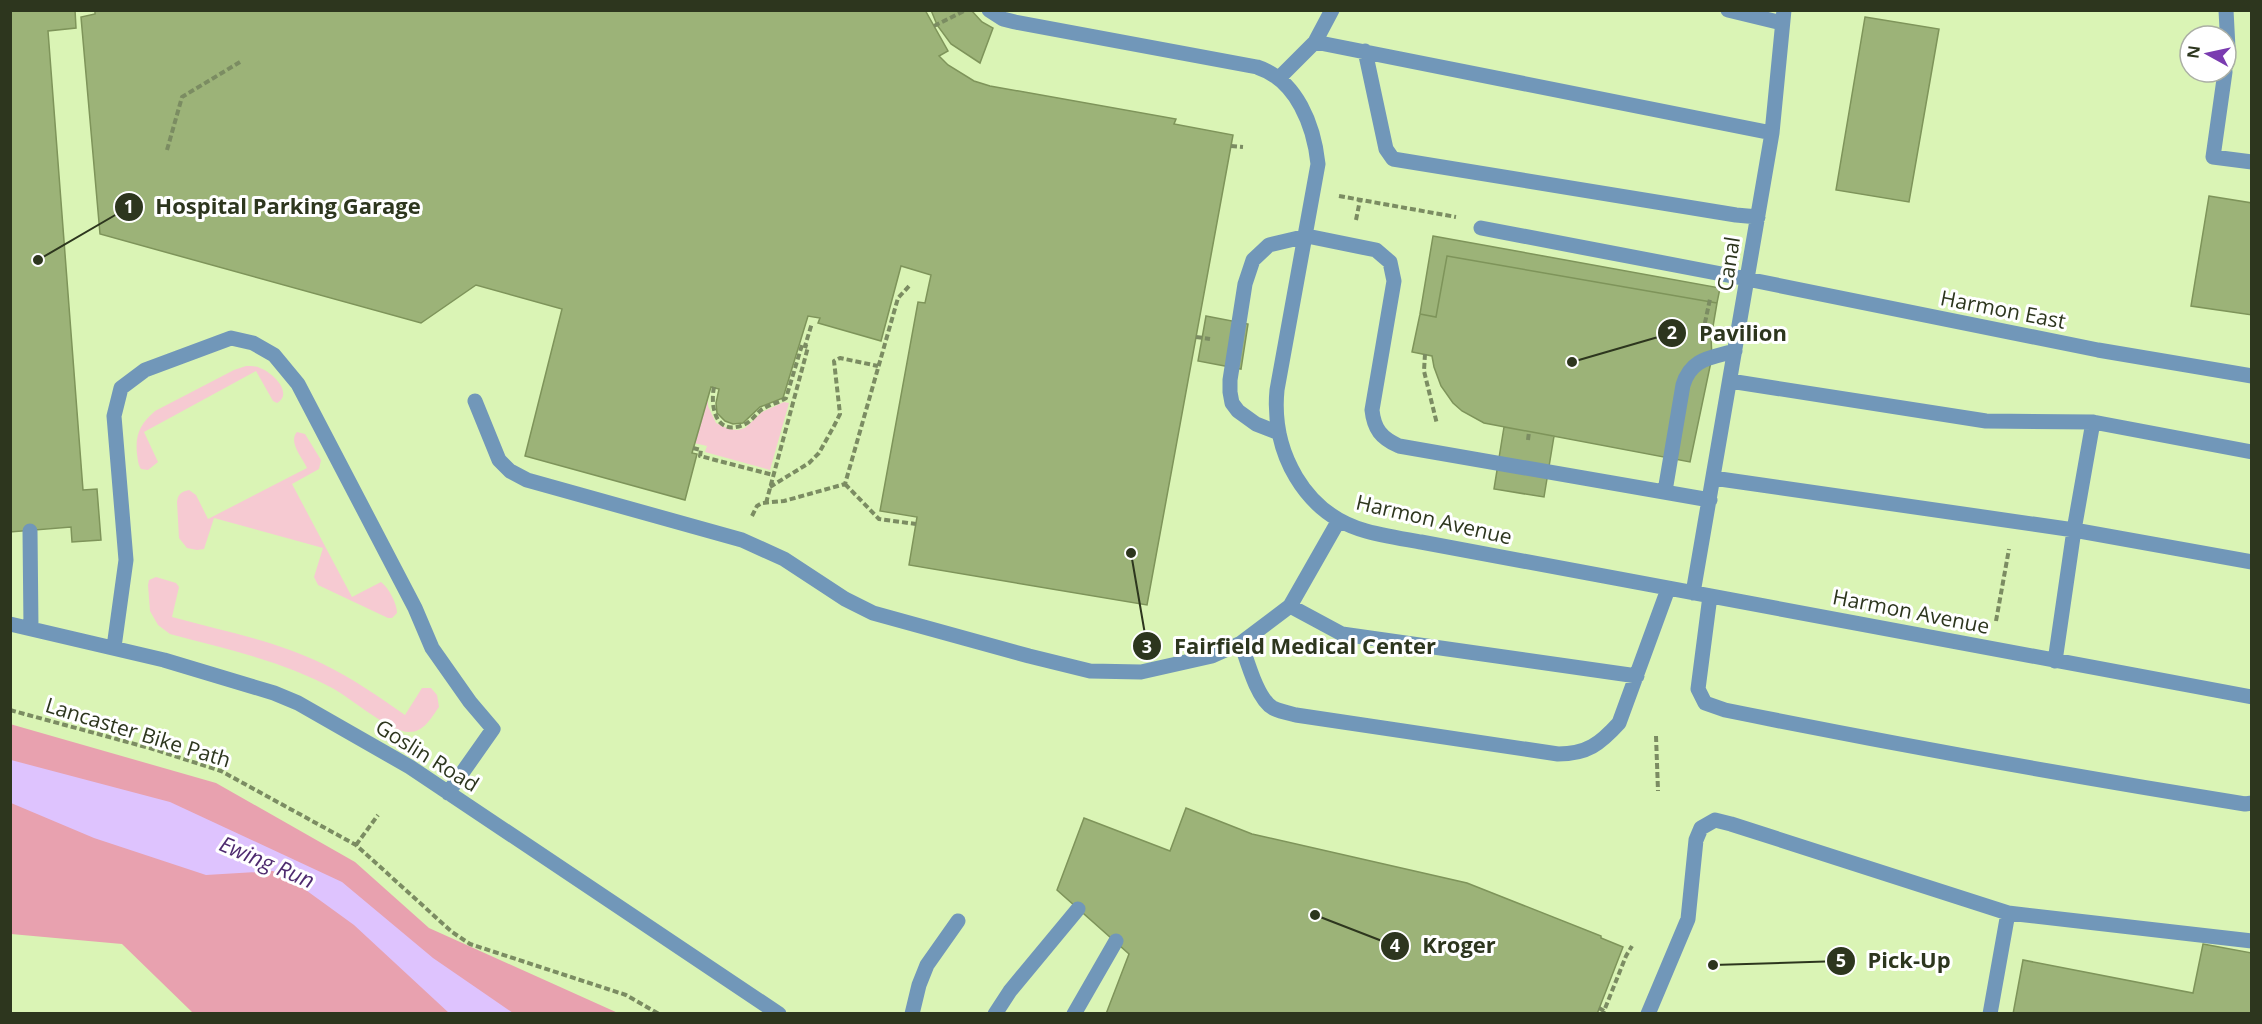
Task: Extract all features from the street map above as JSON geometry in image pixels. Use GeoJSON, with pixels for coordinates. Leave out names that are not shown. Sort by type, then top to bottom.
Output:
{"type":"FeatureCollection","features":[{"type":"Feature","properties":{"kind":"street","name":"Harmon Avenue"},"geometry":{"type":"LineString","coordinates":[[989,10],[1003,19],[1015,22],[1269,70],[1297,99],[1307,116],[1316,140],[1318,164],[1276,406],[1285,458],[1297,480],[1318,504],[1339,520],[1365,531],[2252,697]]}},
{"type":"Feature","properties":{"kind":"street"},"geometry":{"type":"LineString","coordinates":[[1279,78],[1315,42],[1332,10]]}},
{"type":"Feature","properties":{"kind":"street"},"geometry":{"type":"LineString","coordinates":[[1728,10],[1783,17]]}},
{"type":"Feature","properties":{"kind":"street","name":"Canal"},"geometry":{"type":"LineString","coordinates":[[1693,593],[1772,133],[1783,17]]}},
{"type":"Feature","properties":{"kind":"street"},"geometry":{"type":"LineString","coordinates":[[1315,42],[1772,133]]}},
{"type":"Feature","properties":{"kind":"street"},"geometry":{"type":"LineString","coordinates":[[1365,51],[1386,150],[1393,159],[1758,217]]}},
{"type":"Feature","properties":{"kind":"street"},"geometry":{"type":"LineString","coordinates":[[2223,84],[2213,157],[2252,162]]}},
{"type":"Feature","properties":{"kind":"street","name":"Harmon East"},"geometry":{"type":"LineString","coordinates":[[1481,228],[2098,350],[2252,376]]}},
{"type":"Feature","properties":{"kind":"street"},"geometry":{"type":"LineString","coordinates":[[1279,433],[1256,424],[1238,411],[1232,403],[1230,380],[1245,284],[1253,260],[1269,245],[1307,236],[1376,250],[1390,262],[1394,281],[1372,410],[1373,423],[1386,440],[1399,446],[1710,500]]}},
{"type":"Feature","properties":{"kind":"street"},"geometry":{"type":"LineString","coordinates":[[114,647],[126,560],[114,416],[121,388],[145,370],[231,338],[253,343],[274,355],[298,384],[414,608],[432,648],[443,666],[494,729],[448,793]]}},
{"type":"Feature","properties":{"kind":"street"},"geometry":{"type":"LineString","coordinates":[[1665,491],[1683,385],[1688,372],[1697,363],[1735,351]]}},
{"type":"Feature","properties":{"kind":"street"},"geometry":{"type":"LineString","coordinates":[[1730,381],[1986,421],[2093,422],[2252,452]]}},
{"type":"Feature","properties":{"kind":"street"},"geometry":{"type":"LineString","coordinates":[[475,401],[499,460],[510,471],[527,480],[742,540],[784,559],[845,599],[873,613],[1090,671],[1141,672],[1212,656],[1240,643],[1290,606],[1339,520]]}},
{"type":"Feature","properties":{"kind":"street"},"geometry":{"type":"LineString","coordinates":[[2055,661],[2074,530],[2093,422]]}},
{"type":"Feature","properties":{"kind":"street"},"geometry":{"type":"LineString","coordinates":[[1713,478],[2074,530],[2252,562]]}},
{"type":"Feature","properties":{"kind":"street"},"geometry":{"type":"LineString","coordinates":[[30,531],[31,628]]}},
{"type":"Feature","properties":{"kind":"street"},"geometry":{"type":"LineString","coordinates":[[1240,643],[1261,697],[1272,708],[1296,715],[1558,754],[1577,754],[1606,738],[1619,723],[1668,589]]}},
{"type":"Feature","properties":{"kind":"street"},"geometry":{"type":"LineString","coordinates":[[1710,596],[1698,689],[1705,704],[1857,737],[2124,785],[2245,804],[2252,803]]}},
{"type":"Feature","properties":{"kind":"street"},"geometry":{"type":"LineString","coordinates":[[1290,606],[1342,634],[1637,676]]}},
{"type":"Feature","properties":{"kind":"street","name":"Goslin Road"},"geometry":{"type":"LineString","coordinates":[[10,624],[114,647],[253,687],[297,703],[410,767],[779,1014]]}},
{"type":"Feature","properties":{"kind":"street"},"geometry":{"type":"LineString","coordinates":[[1648,1014],[1688,919],[1696,840],[1701,828],[1715,820],[2008,913],[2252,941]]}},
{"type":"Feature","properties":{"kind":"street"},"geometry":{"type":"LineString","coordinates":[[995,1014],[1010,991],[1078,909]]}},
{"type":"Feature","properties":{"kind":"street"},"geometry":{"type":"LineString","coordinates":[[1990,1014],[2008,913]]}},
{"type":"Feature","properties":{"kind":"street"},"geometry":{"type":"LineString","coordinates":[[912,1014],[927,965],[958,921]]}},
{"type":"Feature","properties":{"kind":"street"},"geometry":{"type":"LineString","coordinates":[[1074,1014],[1116,941]]}},
{"type":"Feature","properties":{"kind":"path"},"geometry":{"type":"LineString","coordinates":[[934,27],[964,10]]}},
{"type":"Feature","properties":{"kind":"path"},"geometry":{"type":"LineString","coordinates":[[166,150],[182,97],[240,62]]}},
{"type":"Feature","properties":{"kind":"path"},"geometry":{"type":"LineString","coordinates":[[1231,146],[1243,147]]}},
{"type":"Feature","properties":{"kind":"path"},"geometry":{"type":"LineString","coordinates":[[1338,195],[1478,220],[1481,228]]}},
{"type":"Feature","properties":{"kind":"path"},"geometry":{"type":"LineString","coordinates":[[845,484],[898,298],[910,285]]}},
{"type":"Feature","properties":{"kind":"path"},"geometry":{"type":"LineString","coordinates":[[1702,342],[1710,296]]}},
{"type":"Feature","properties":{"kind":"path"},"geometry":{"type":"LineString","coordinates":[[812,323],[805,346],[808,347],[766,503],[784,501],[845,484]]}},
{"type":"Feature","properties":{"kind":"path"},"geometry":{"type":"LineString","coordinates":[[714,387],[712,399],[715,416],[729,426],[742,426],[760,411],[786,398],[802,345],[805,346]]}},
{"type":"Feature","properties":{"kind":"path"},"geometry":{"type":"LineString","coordinates":[[1425,354],[1424,371],[1438,427],[1433,452]]}},
{"type":"Feature","properties":{"kind":"path"},"geometry":{"type":"LineString","coordinates":[[770,488],[810,464],[834,426],[840,414],[834,361],[842,358],[878,366]]}},
{"type":"Feature","properties":{"kind":"path"},"geometry":{"type":"LineString","coordinates":[[1517,437],[1539,441]]}},
{"type":"Feature","properties":{"kind":"path"},"geometry":{"type":"LineString","coordinates":[[693,448],[701,450],[700,456],[773,475]]}},
{"type":"Feature","properties":{"kind":"path"},"geometry":{"type":"LineString","coordinates":[[845,484],[879,519],[916,524]]}},
{"type":"Feature","properties":{"kind":"path"},"geometry":{"type":"LineString","coordinates":[[2000,601],[2014,522]]}},
{"type":"Feature","properties":{"kind":"path","name":"Lancaster Bike Path"},"geometry":{"type":"LineString","coordinates":[[10,710],[153,749],[220,771],[356,845],[452,932],[470,944],[627,995],[659,1014]]}},
{"type":"Feature","properties":{"kind":"path"},"geometry":{"type":"LineString","coordinates":[[1656,736],[1658,791]]}},
{"type":"Feature","properties":{"kind":"path"},"geometry":{"type":"LineString","coordinates":[[356,845],[378,815]]}},
{"type":"Feature","properties":{"kind":"path"},"geometry":{"type":"LineString","coordinates":[[1599,1008],[1604,1011],[1632,946]]}},
{"type":"Feature","properties":{"kind":"shaded area"},"geometry":{"type":"Polygon","coordinates":[[[246,366],[255,366],[265,370],[275,378],[282,389],[282,399],[277,403],[273,401],[256,371],[144,432],[158,462],[148,470],[141,469],[137,441],[142,425],[155,411],[246,366]]]}},
{"type":"Feature","properties":{"kind":"shaded area"},"geometry":{"type":"Polygon","coordinates":[[[708,396],[708,406],[716,423],[738,430],[745,428],[762,412],[784,402],[789,403],[770,470],[705,452],[707,446],[694,443],[708,396]]]}},
{"type":"Feature","properties":{"kind":"shaded area"},"geometry":{"type":"Polygon","coordinates":[[[297,432],[305,434],[321,460],[319,469],[292,484],[352,597],[381,582],[390,592],[396,605],[397,613],[392,618],[318,585],[314,577],[323,548],[214,518],[204,549],[187,548],[179,538],[177,502],[182,493],[189,490],[196,495],[208,519],[307,468],[295,445],[297,432]]]}},
{"type":"Feature","properties":{"kind":"shaded area"},"geometry":{"type":"Polygon","coordinates":[[[156,577],[176,583],[179,587],[172,617],[249,637],[305,656],[355,681],[405,715],[422,688],[431,688],[437,695],[439,707],[427,724],[419,730],[401,731],[315,679],[254,657],[170,634],[158,625],[150,611],[148,585],[149,580],[156,577]]]}},
{"type":"Feature","properties":{"kind":"shaded area"},"geometry":{"type":"Polygon","coordinates":[[[10,724],[216,783],[355,862],[429,928],[618,1013],[193,1013],[122,944],[11,934],[10,724]]]}},
{"type":"Feature","properties":{"kind":"water","name":"Ewing Run"},"geometry":{"type":"Polygon","coordinates":[[[11,760],[170,802],[342,882],[433,958],[513,1013],[449,1013],[354,925],[303,888],[273,871],[206,875],[94,838],[11,803],[11,760]]]}},
{"type":"Feature","properties":{"kind":"building"},"geometry":{"type":"Polygon","coordinates":[[[10,10],[75,10],[76,28],[48,31],[83,490],[97,489],[101,540],[72,542],[71,527],[10,532],[10,10]]]}},
{"type":"Feature","properties":{"kind":"building"},"geometry":{"type":"Polygon","coordinates":[[[95,10],[925,10],[948,51],[939,56],[948,65],[974,81],[990,86],[1176,119],[1174,124],[1233,135],[1147,605],[909,565],[917,517],[880,511],[918,302],[925,303],[931,275],[901,266],[881,341],[818,323],[820,318],[808,316],[783,398],[760,407],[743,423],[733,424],[725,421],[717,413],[716,403],[719,389],[711,387],[692,453],[697,454],[685,500],[525,456],[562,309],[476,285],[421,323],[100,234],[81,17],[95,14],[95,10]]]}},
{"type":"Feature","properties":{"kind":"building"},"geometry":{"type":"Polygon","coordinates":[[[931,10],[971,10],[982,22],[993,28],[980,63],[951,44],[937,25],[931,10]]]}},
{"type":"Feature","properties":{"kind":"building"},"geometry":{"type":"Polygon","coordinates":[[[1865,17],[1939,29],[1909,202],[1836,190],[1865,17]]]}},
{"type":"Feature","properties":{"kind":"building"},"geometry":{"type":"Polygon","coordinates":[[[2209,196],[2252,203],[2252,315],[2191,306],[2209,196]]]}},
{"type":"Feature","properties":{"kind":"building"},"geometry":{"type":"Polygon","coordinates":[[[1433,236],[1720,288],[1717,303],[1447,256],[1436,317],[1420,314],[1433,236]]]}},
{"type":"Feature","properties":{"kind":"building"},"geometry":{"type":"Polygon","coordinates":[[[1447,256],[1717,303],[1711,338],[1712,357],[1690,462],[1484,423],[1462,411],[1441,386],[1432,356],[1412,352],[1420,314],[1436,317],[1447,256]]]}},
{"type":"Feature","properties":{"kind":"building"},"geometry":{"type":"Polygon","coordinates":[[[1206,316],[1248,324],[1241,369],[1198,361],[1206,316]]]}},
{"type":"Feature","properties":{"kind":"building"},"geometry":{"type":"Polygon","coordinates":[[[1504,427],[1554,436],[1544,497],[1494,489],[1504,427]]]}},
{"type":"Feature","properties":{"kind":"building"},"geometry":{"type":"Polygon","coordinates":[[[1186,808],[1252,834],[1467,883],[1601,936],[1623,947],[1597,1014],[1106,1014],[1129,954],[1057,890],[1084,818],[1170,851],[1186,808]]]}},
{"type":"Feature","properties":{"kind":"building"},"geometry":{"type":"Polygon","coordinates":[[[2203,944],[2252,953],[2252,1014],[2013,1014],[2023,960],[2193,993],[2203,944]]]}},
{"type":"Feature","properties":{"kind":"place","name":"Hospital Parking Garage"},"geometry":{"type":"Point","coordinates":[38,260]}},
{"type":"Feature","properties":{"kind":"place","name":"Pavilion"},"geometry":{"type":"Point","coordinates":[1572,362]}},
{"type":"Feature","properties":{"kind":"place","name":"Fairfield Medical Center"},"geometry":{"type":"Point","coordinates":[1131,553]}},
{"type":"Feature","properties":{"kind":"place","name":"Kroger"},"geometry":{"type":"Point","coordinates":[1315,915]}},
{"type":"Feature","properties":{"kind":"place","name":"Pick-Up"},"geometry":{"type":"Point","coordinates":[1713,965]}}]}
